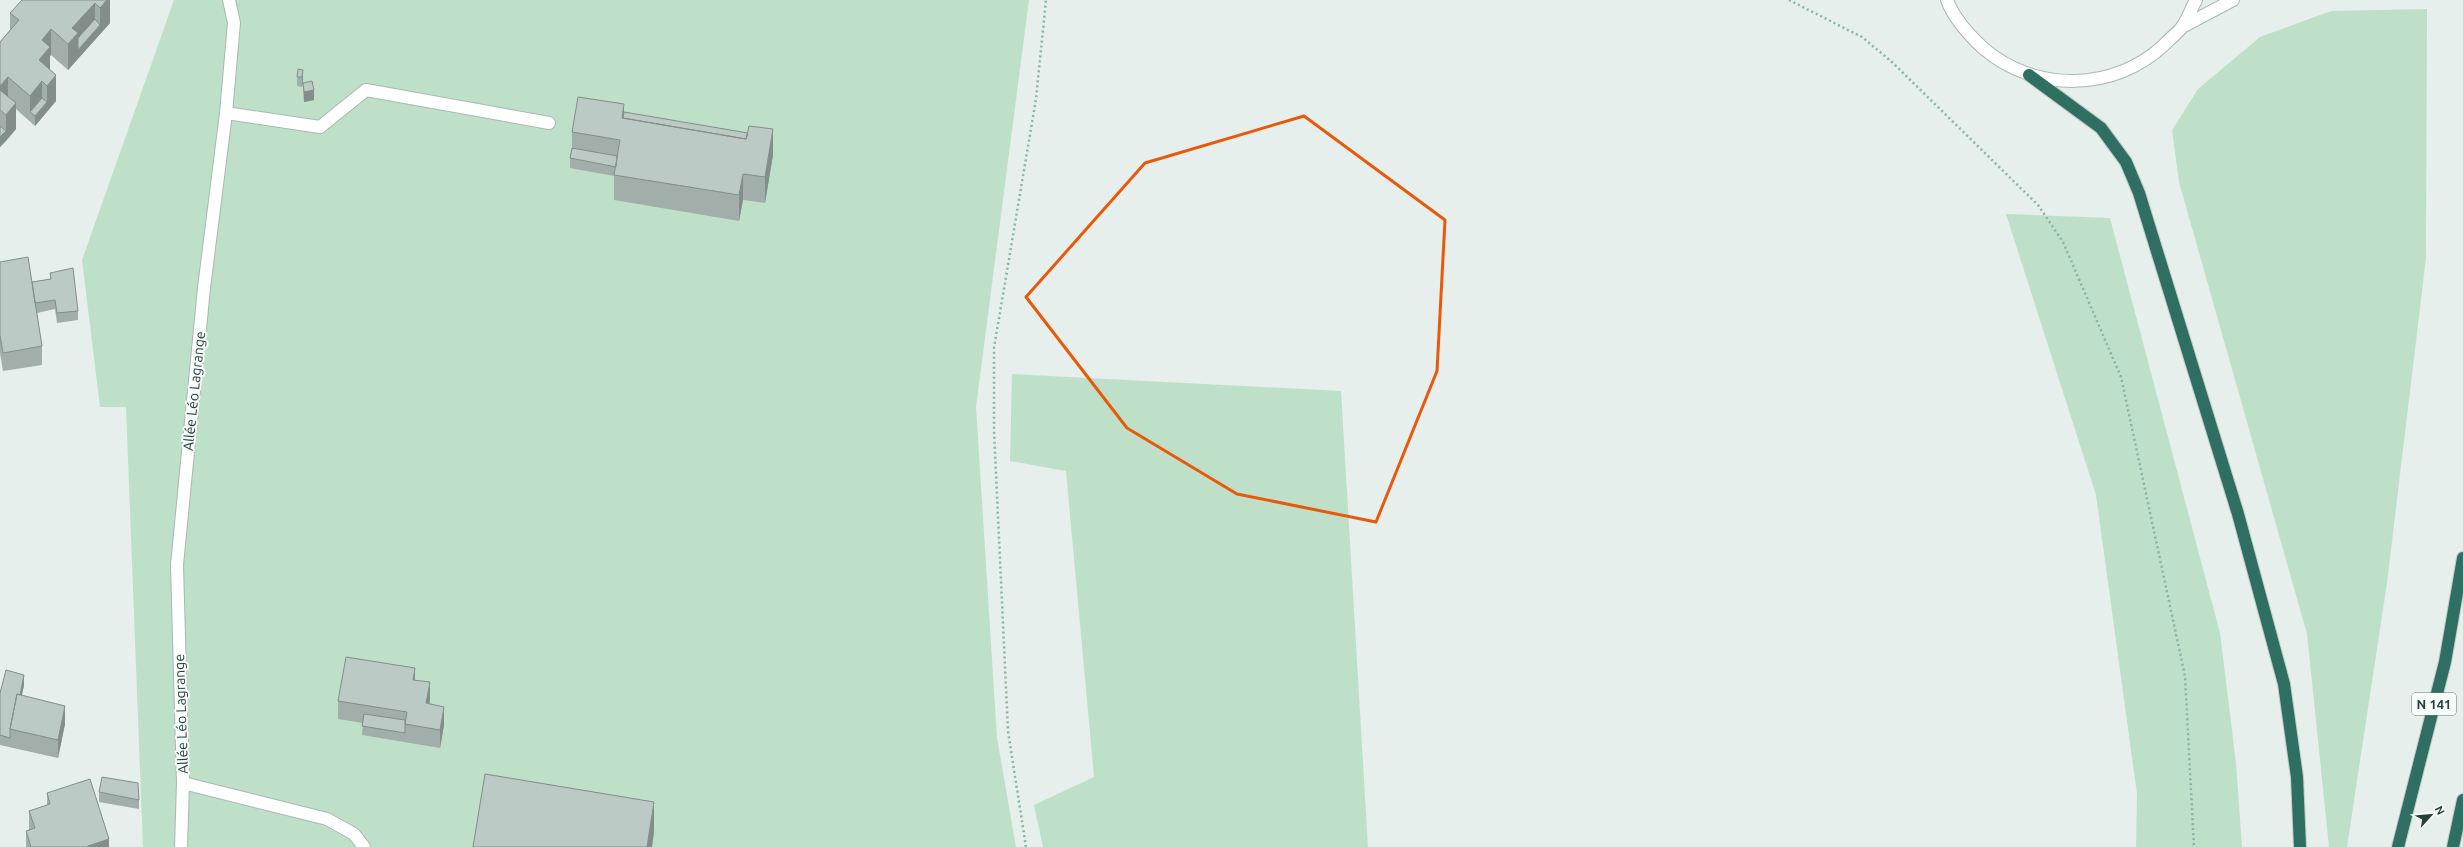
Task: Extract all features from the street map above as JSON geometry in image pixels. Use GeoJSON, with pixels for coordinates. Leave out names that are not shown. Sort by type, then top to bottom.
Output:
{"type":"FeatureCollection","features":[{"type":"Feature","properties":{"kind":"highway"},"geometry":{"type":"LineString","coordinates":[[2029,75],[2101,128],[2126,162],[2139,193],[2238,514],[2280,669],[2297,777],[2300,847]]}},
{"type":"Feature","properties":{"kind":"highway","name":"N 141"},"geometry":{"type":"LineString","coordinates":[[2398,847],[2445,662],[2463,558]]}},
{"type":"Feature","properties":{"kind":"highway"},"geometry":{"type":"LineString","coordinates":[[2453,847],[2463,800]]}},
{"type":"Feature","properties":{"kind":"street","name":"Allée Léo Lagrange"},"geometry":{"type":"LineString","coordinates":[[181,847],[183,783],[177,565],[204,288],[226,113],[234,23],[229,0]]}},
{"type":"Feature","properties":{"kind":"street"},"geometry":{"type":"LineString","coordinates":[[2182,27],[2196,0]]}},
{"type":"Feature","properties":{"kind":"street"},"geometry":{"type":"LineString","coordinates":[[1947,2],[1969,35],[1996,59],[2029,75],[2071,82],[2113,76],[2151,57],[2182,27],[2233,0]]}},
{"type":"Feature","properties":{"kind":"street"},"geometry":{"type":"LineString","coordinates":[[226,113],[320,127],[366,90],[549,123]]}},
{"type":"Feature","properties":{"kind":"street","name":"Allée Léo Lagrange"},"geometry":{"type":"LineString","coordinates":[[183,783],[327,819],[354,834],[364,847]]}},
{"type":"Feature","properties":{"kind":"path"},"geometry":{"type":"LineString","coordinates":[[1026,847],[1008,731],[994,431],[994,348],[1036,99],[1046,0]]}},
{"type":"Feature","properties":{"kind":"path"},"geometry":{"type":"LineString","coordinates":[[1789,0],[1827,17],[1862,37],[1892,62],[2038,205],[2063,242],[2123,384],[2186,676],[2194,847]]}},
{"type":"Feature","properties":{"kind":"highlighted area"},"geometry":{"type":"Polygon","coordinates":[[[1304,116],[1445,220],[1437,371],[1376,522],[1237,494],[1127,428],[1026,297],[1145,163],[1304,116]]]}},
{"type":"Feature","properties":{"kind":"green space"},"geometry":{"type":"Polygon","coordinates":[[[174,0],[1029,0],[976,407],[997,738],[1016,847],[143,847],[126,407],[100,407],[82,260],[174,0]]]}},
{"type":"Feature","properties":{"kind":"green space"},"geometry":{"type":"Polygon","coordinates":[[[2427,9],[2426,258],[2387,583],[2347,847],[2329,847],[2307,634],[2179,182],[2172,130],[2198,89],[2260,37],[2331,11],[2427,9]]]}},
{"type":"Feature","properties":{"kind":"green space"},"geometry":{"type":"Polygon","coordinates":[[[2006,214],[2110,218],[2220,633],[2236,763],[2242,847],[2136,847],[2137,794],[2096,495],[2006,214]]]}},
{"type":"Feature","properties":{"kind":"green space"},"geometry":{"type":"Polygon","coordinates":[[[1012,374],[1341,391],[1368,847],[1043,847],[1034,805],[1094,777],[1066,471],[1010,461],[1012,374]]]}},
{"type":"Feature","properties":{"kind":"building"},"geometry":{"type":"Polygon","coordinates":[[[22,0],[107,0],[100,8],[95,3],[72,28],[78,33],[68,44],[51,29],[42,40],[50,47],[39,60],[56,75],[47,86],[42,81],[30,96],[8,77],[0,86],[0,42],[19,20],[10,13],[22,0]]]}},
{"type":"Feature","properties":{"kind":"building"},"geometry":{"type":"Polygon","coordinates":[[[95,19],[100,25],[78,50],[78,38],[95,19]]]}},
{"type":"Feature","properties":{"kind":"building"},"geometry":{"type":"Polygon","coordinates":[[[298,69],[303,70],[302,77],[297,77],[298,69]]]}},
{"type":"Feature","properties":{"kind":"building"},"geometry":{"type":"Polygon","coordinates":[[[312,81],[314,90],[304,92],[303,83],[312,81]]]}},
{"type":"Feature","properties":{"kind":"building"},"geometry":{"type":"Polygon","coordinates":[[[0,90],[16,103],[6,115],[0,110],[0,90]]]}},
{"type":"Feature","properties":{"kind":"building"},"geometry":{"type":"Polygon","coordinates":[[[578,97],[624,104],[622,118],[746,139],[749,126],[773,129],[765,177],[743,174],[739,195],[614,175],[620,140],[572,132],[578,97]]]}},
{"type":"Feature","properties":{"kind":"building"},"geometry":{"type":"Polygon","coordinates":[[[42,98],[47,102],[35,116],[30,112],[42,98]]]}},
{"type":"Feature","properties":{"kind":"building"},"geometry":{"type":"Polygon","coordinates":[[[624,112],[748,133],[746,139],[623,118],[624,112]]]}},
{"type":"Feature","properties":{"kind":"building"},"geometry":{"type":"Polygon","coordinates":[[[0,126],[6,131],[0,137],[0,126]]]}},
{"type":"Feature","properties":{"kind":"building"},"geometry":{"type":"Polygon","coordinates":[[[572,148],[617,156],[616,167],[570,158],[572,148]]]}},
{"type":"Feature","properties":{"kind":"building"},"geometry":{"type":"Polygon","coordinates":[[[28,257],[42,346],[3,353],[0,335],[0,262],[28,257]]]}},
{"type":"Feature","properties":{"kind":"building"},"geometry":{"type":"Polygon","coordinates":[[[73,268],[78,311],[57,313],[55,300],[35,303],[32,282],[51,279],[50,273],[73,268]]]}},
{"type":"Feature","properties":{"kind":"building"},"geometry":{"type":"Polygon","coordinates":[[[346,657],[415,668],[413,680],[430,682],[426,703],[444,707],[440,730],[405,724],[407,712],[338,701],[346,657]]]}},
{"type":"Feature","properties":{"kind":"building"},"geometry":{"type":"Polygon","coordinates":[[[6,670],[24,675],[20,695],[17,694],[10,729],[10,738],[0,735],[0,693],[6,670]]]}},
{"type":"Feature","properties":{"kind":"building"},"geometry":{"type":"Polygon","coordinates":[[[17,694],[65,706],[58,740],[10,729],[17,694]]]}},
{"type":"Feature","properties":{"kind":"building"},"geometry":{"type":"Polygon","coordinates":[[[364,714],[405,720],[405,733],[362,726],[364,714]]]}},
{"type":"Feature","properties":{"kind":"building"},"geometry":{"type":"Polygon","coordinates":[[[485,774],[654,802],[647,847],[473,847],[485,774]]]}},
{"type":"Feature","properties":{"kind":"building"},"geometry":{"type":"Polygon","coordinates":[[[102,777],[138,783],[139,800],[99,792],[102,777]]]}},
{"type":"Feature","properties":{"kind":"building"},"geometry":{"type":"Polygon","coordinates":[[[90,779],[109,839],[88,847],[31,847],[26,831],[35,828],[29,811],[50,804],[47,793],[90,779]]]}}]}
